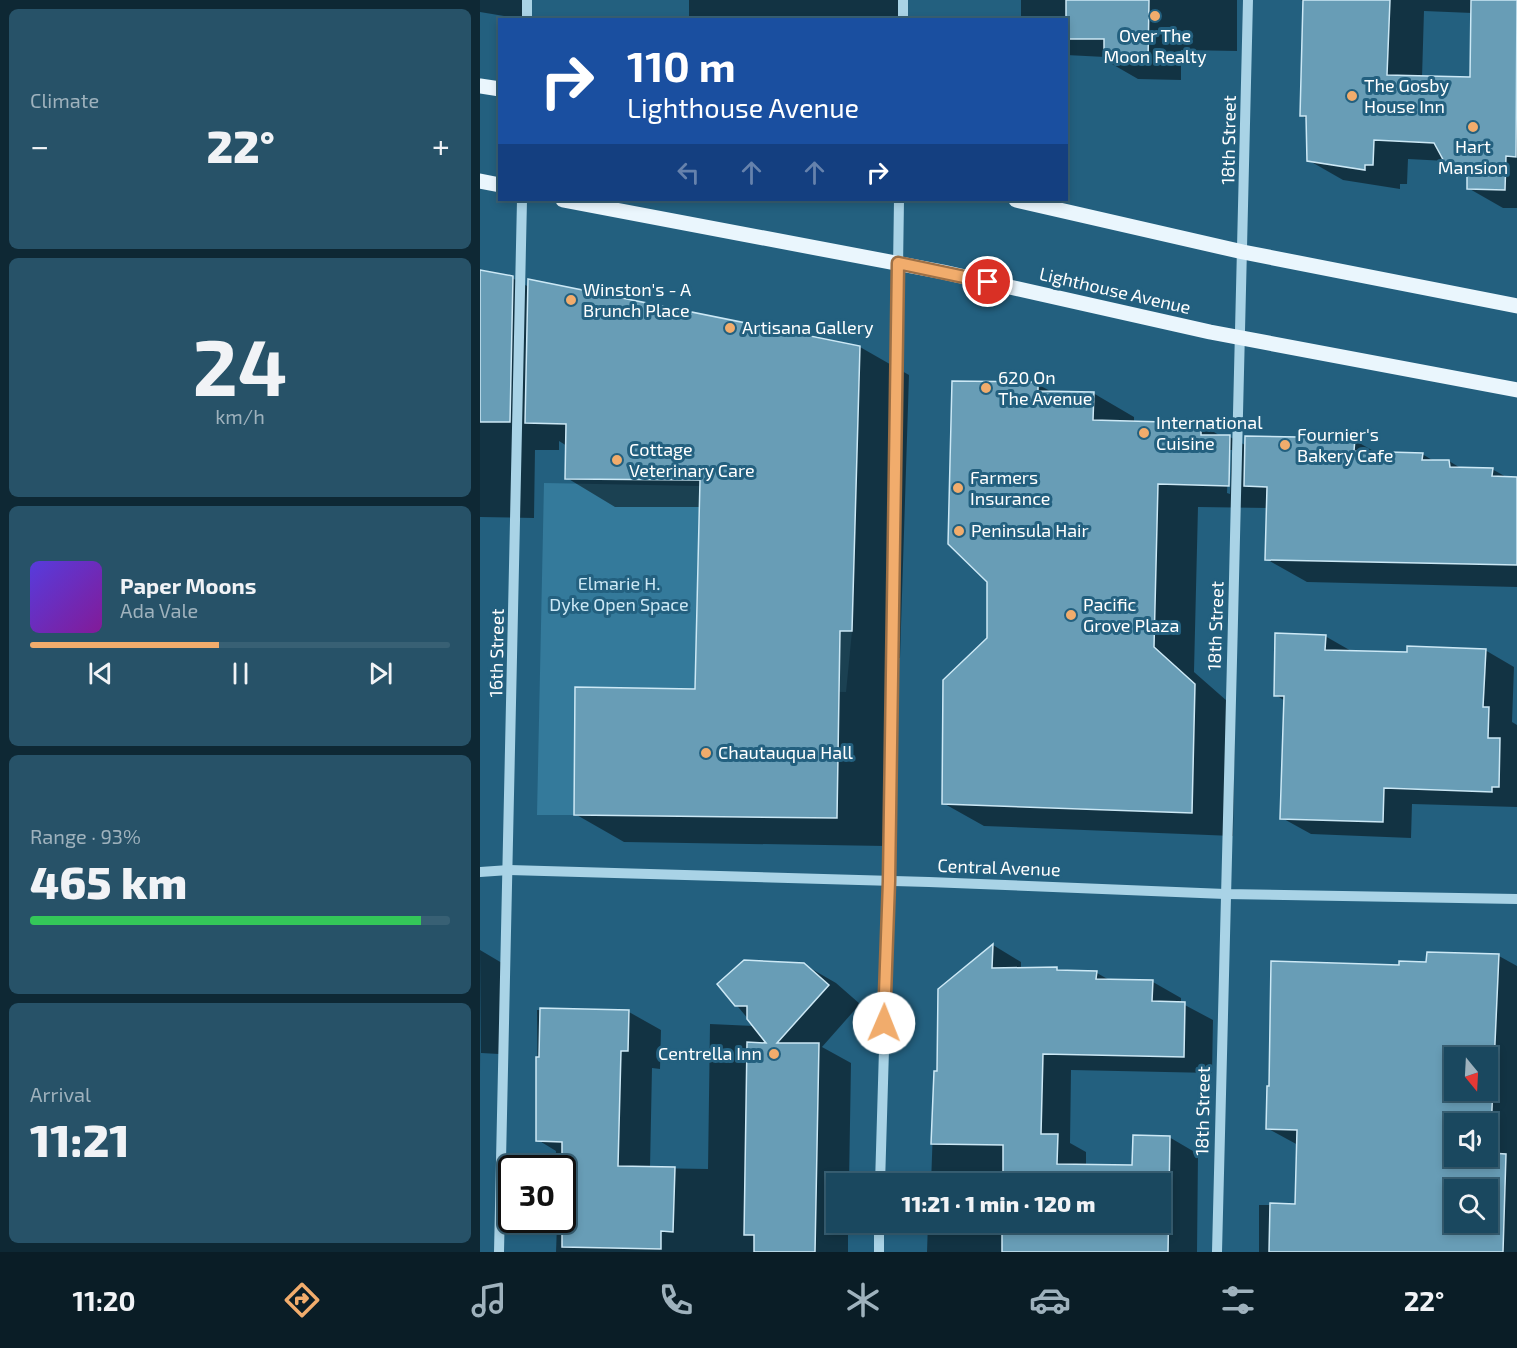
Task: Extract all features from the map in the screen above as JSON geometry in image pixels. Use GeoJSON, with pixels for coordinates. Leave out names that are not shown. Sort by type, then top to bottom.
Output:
{"type":"FeatureCollection","features":[{"type":"Feature","properties":{"kind":"main road"},"geometry":{"type":"LineString","coordinates":[[480,86],[498,89]]}},
{"type":"Feature","properties":{"kind":"main road"},"geometry":{"type":"LineString","coordinates":[[480,181],[498,185]]}},
{"type":"Feature","properties":{"kind":"main road","name":"Lighthouse Avenue"},"geometry":{"type":"LineString","coordinates":[[568,201],[898,263],[1210,332],[1517,390]]}},
{"type":"Feature","properties":{"kind":"main road"},"geometry":{"type":"LineString","coordinates":[[1020,201],[1243,252],[1517,306]]}},
{"type":"Feature","properties":{"kind":"street"},"geometry":{"type":"LineString","coordinates":[[527,0],[527,18]]}},
{"type":"Feature","properties":{"kind":"street"},"geometry":{"type":"LineString","coordinates":[[903,0],[903,18]]}},
{"type":"Feature","properties":{"kind":"street","name":"18th Street"},"geometry":{"type":"LineString","coordinates":[[1217,1252],[1242,337],[1248,0]]}},
{"type":"Feature","properties":{"kind":"street","name":"16th Street"},"geometry":{"type":"LineString","coordinates":[[500,1252],[522,201]]}},
{"type":"Feature","properties":{"kind":"street"},"geometry":{"type":"LineString","coordinates":[[880,1173],[889,881],[899,201]]}},
{"type":"Feature","properties":{"kind":"street","name":"Central Avenue"},"geometry":{"type":"LineString","coordinates":[[480,872],[509,870],[1225,894],[1517,899]]}},
{"type":"Feature","properties":{"kind":"street"},"geometry":{"type":"LineString","coordinates":[[879,1233],[879,1252]]}},
{"type":"Feature","properties":{"kind":"green space","name":"Elmarie H. Dyke Open Space"},"geometry":{"type":"Polygon","coordinates":[[[544,483],[700,486],[696,628],[852,631],[846,692],[576,687],[574,815],[537,815],[544,483]]]}},
{"type":"Feature","properties":{"kind":"building"},"geometry":{"type":"Polygon","coordinates":[[[1066,0],[1149,0],[1148,62],[1104,61],[1104,39],[1068,39],[1068,18],[1066,18],[1066,0]]]}},
{"type":"Feature","properties":{"kind":"building"},"geometry":{"type":"Polygon","coordinates":[[[1303,0],[1390,0],[1387,75],[1470,77],[1471,0],[1517,0],[1516,157],[1506,156],[1505,190],[1467,189],[1467,175],[1446,165],[1434,143],[1374,140],[1373,165],[1365,165],[1365,170],[1307,161],[1306,116],[1300,116],[1303,0]]]}},
{"type":"Feature","properties":{"kind":"building"},"geometry":{"type":"Polygon","coordinates":[[[480,270],[513,276],[510,422],[480,422],[480,270]]]}},
{"type":"Feature","properties":{"kind":"building"},"geometry":{"type":"Polygon","coordinates":[[[528,279],[860,346],[852,631],[840,631],[837,818],[574,815],[575,687],[695,689],[700,480],[565,479],[566,424],[525,423],[528,279]]]}},
{"type":"Feature","properties":{"kind":"building","name":"Pacific Grove Plaza"},"geometry":{"type":"Polygon","coordinates":[[[952,381],[1038,382],[1038,391],[1094,392],[1093,420],[1201,423],[1201,435],[1230,435],[1229,486],[1158,484],[1154,647],[1195,684],[1192,813],[942,804],[943,680],[987,638],[987,582],[948,544],[952,381]]]}},
{"type":"Feature","properties":{"kind":"building"},"geometry":{"type":"Polygon","coordinates":[[[1245,436],[1355,438],[1354,451],[1423,453],[1422,460],[1449,460],[1450,467],[1493,468],[1492,476],[1517,477],[1517,565],[1265,560],[1267,487],[1244,486],[1245,436]]]}},
{"type":"Feature","properties":{"kind":"building"},"geometry":{"type":"Polygon","coordinates":[[[1275,633],[1326,635],[1325,650],[1407,652],[1407,646],[1486,649],[1483,707],[1489,707],[1488,738],[1500,738],[1499,787],[1492,787],[1492,792],[1384,788],[1383,822],[1280,819],[1284,696],[1274,696],[1275,633]]]}},
{"type":"Feature","properties":{"kind":"building"},"geometry":{"type":"Polygon","coordinates":[[[993,944],[992,968],[1057,967],[1057,970],[1097,971],[1096,979],[1153,980],[1152,1001],[1185,1002],[1184,1057],[1043,1054],[1041,1134],[1058,1134],[1057,1164],[1132,1165],[1133,1135],[1170,1136],[1169,1173],[1003,1173],[1003,1145],[931,1144],[934,1071],[937,1071],[938,989],[993,944]]]}},
{"type":"Feature","properties":{"kind":"building"},"geometry":{"type":"Polygon","coordinates":[[[1427,952],[1499,954],[1495,1047],[1444,1047],[1444,1101],[1492,1101],[1492,1113],[1444,1113],[1444,1167],[1498,1167],[1498,1154],[1506,1154],[1503,1252],[1269,1252],[1270,1203],[1295,1204],[1297,1130],[1266,1129],[1271,961],[1399,965],[1399,961],[1426,962],[1427,952]]]}},
{"type":"Feature","properties":{"kind":"building","name":"Centrella Inn"},"geometry":{"type":"Polygon","coordinates":[[[744,960],[804,963],[829,985],[777,1043],[819,1043],[815,1252],[754,1252],[754,1235],[744,1235],[747,1042],[766,1043],[747,1019],[747,1006],[735,1006],[717,984],[744,960]]]}},
{"type":"Feature","properties":{"kind":"building"},"geometry":{"type":"Polygon","coordinates":[[[540,1008],[629,1010],[628,1051],[621,1051],[618,1166],[675,1167],[673,1232],[661,1231],[661,1249],[562,1247],[562,1233],[576,1233],[576,1155],[562,1155],[562,1142],[536,1141],[536,1057],[539,1057],[540,1008]]]}},
{"type":"Feature","properties":{"kind":"building"},"geometry":{"type":"Polygon","coordinates":[[[1002,1233],[1168,1233],[1168,1252],[1002,1252],[1002,1233]]]}},
{"type":"Feature","properties":{"kind":"place","name":"Over The Moon Realty"},"geometry":{"type":"Point","coordinates":[1155,16]}},
{"type":"Feature","properties":{"kind":"place","name":"The Gosby House Inn"},"geometry":{"type":"Point","coordinates":[1352,96]}},
{"type":"Feature","properties":{"kind":"place","name":"Hart Mansion"},"geometry":{"type":"Point","coordinates":[1473,127]}},
{"type":"Feature","properties":{"kind":"place","name":"Winston's - A Brunch Place"},"geometry":{"type":"Point","coordinates":[571,300]}},
{"type":"Feature","properties":{"kind":"place","name":"Artisana Gallery"},"geometry":{"type":"Point","coordinates":[730,328]}},
{"type":"Feature","properties":{"kind":"place","name":"620 On The Avenue"},"geometry":{"type":"Point","coordinates":[986,388]}},
{"type":"Feature","properties":{"kind":"place","name":"International Cuisine"},"geometry":{"type":"Point","coordinates":[1144,433]}},
{"type":"Feature","properties":{"kind":"place","name":"Fournier's Bakery Cafe"},"geometry":{"type":"Point","coordinates":[1285,445]}},
{"type":"Feature","properties":{"kind":"place","name":"Cottage Veterinary Care"},"geometry":{"type":"Point","coordinates":[617,460]}},
{"type":"Feature","properties":{"kind":"place","name":"Farmers Insurance"},"geometry":{"type":"Point","coordinates":[958,488]}},
{"type":"Feature","properties":{"kind":"place","name":"Peninsula Hair"},"geometry":{"type":"Point","coordinates":[959,531]}},
{"type":"Feature","properties":{"kind":"place","name":"Pacific Grove Plaza"},"geometry":{"type":"Point","coordinates":[1071,615]}},
{"type":"Feature","properties":{"kind":"place","name":"Chautauqua Hall"},"geometry":{"type":"Point","coordinates":[706,753]}},
{"type":"Feature","properties":{"kind":"place","name":"Centrella Inn"},"geometry":{"type":"Point","coordinates":[774,1054]}},
{"type":"Feature","properties":{"kind":"route"},"geometry":{"type":"LineString","coordinates":[[884,1023],[889,881],[898,263],[988,282]]}}]}
